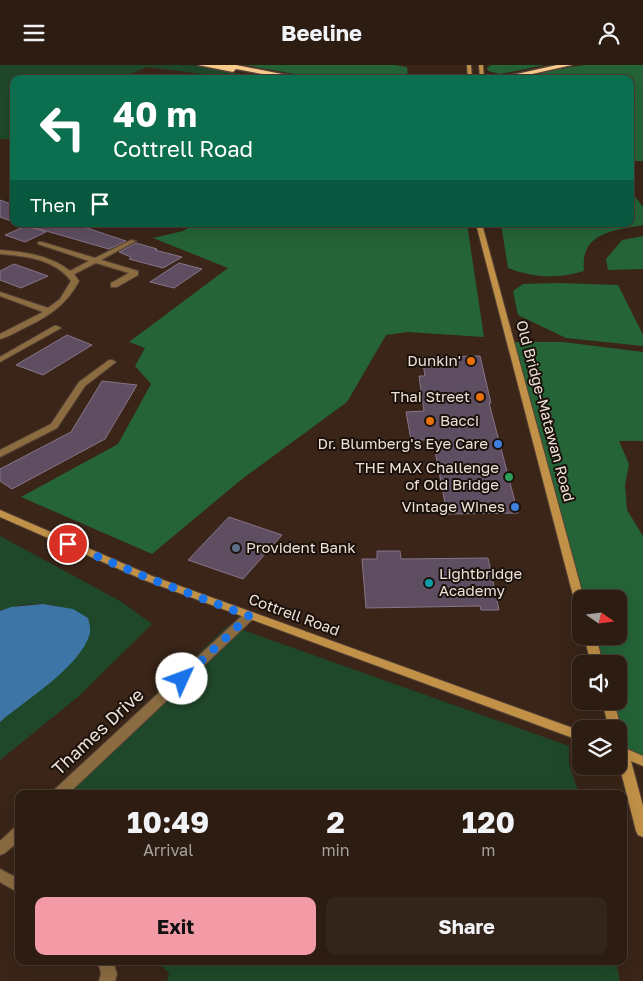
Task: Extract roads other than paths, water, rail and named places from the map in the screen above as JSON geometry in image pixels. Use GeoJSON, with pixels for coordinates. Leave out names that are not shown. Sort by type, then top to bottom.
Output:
{"type":"FeatureCollection","features":[{"type":"Feature","properties":{"kind":"highway"},"geometry":{"type":"LineString","coordinates":[[202,65],[258,75]]}},
{"type":"Feature","properties":{"kind":"highway"},"geometry":{"type":"LineString","coordinates":[[224,65],[280,75]]}},
{"type":"Feature","properties":{"kind":"highway"},"geometry":{"type":"LineString","coordinates":[[518,75],[568,65]]}},
{"type":"Feature","properties":{"kind":"main road","name":"Old Bridge-Matawan Road"},"geometry":{"type":"LineString","coordinates":[[480,227],[576,590]]}},
{"type":"Feature","properties":{"kind":"main road","name":"Cottrell Road"},"geometry":{"type":"LineString","coordinates":[[0,513],[116,565],[249,616],[572,734]]}},
{"type":"Feature","properties":{"kind":"main road"},"geometry":{"type":"LineString","coordinates":[[627,752],[643,761]]}},
{"type":"Feature","properties":{"kind":"main road"},"geometry":{"type":"LineString","coordinates":[[627,773],[643,831]]}},
{"type":"Feature","properties":{"kind":"street"},"geometry":{"type":"LineString","coordinates":[[71,273],[133,241]]}},
{"type":"Feature","properties":{"kind":"street"},"geometry":{"type":"LineString","coordinates":[[40,243],[135,273],[114,285]]}},
{"type":"Feature","properties":{"kind":"street"},"geometry":{"type":"LineString","coordinates":[[0,252],[23,254],[58,265],[71,273],[75,281],[71,291],[63,301],[0,337]]}},
{"type":"Feature","properties":{"kind":"street"},"geometry":{"type":"LineString","coordinates":[[0,294],[48,311]]}},
{"type":"Feature","properties":{"kind":"street"},"geometry":{"type":"LineString","coordinates":[[0,360],[58,329]]}},
{"type":"Feature","properties":{"kind":"street"},"geometry":{"type":"LineString","coordinates":[[0,453],[54,426],[82,384],[112,362]]}},
{"type":"Feature","properties":{"kind":"street","name":"Thames Drive"},"geometry":{"type":"LineString","coordinates":[[63,790],[249,616]]}},
{"type":"Feature","properties":{"kind":"street"},"geometry":{"type":"LineString","coordinates":[[0,849],[15,836]]}},
{"type":"Feature","properties":{"kind":"street"},"geometry":{"type":"LineString","coordinates":[[0,875],[15,884]]}},
{"type":"Feature","properties":{"kind":"street"},"geometry":{"type":"LineString","coordinates":[[106,965],[109,974],[107,981]]}},
{"type":"Feature","properties":{"kind":"water"},"geometry":{"type":"Polygon","coordinates":[[[43,604],[73,609],[88,618],[90,633],[85,646],[64,670],[0,722],[0,611],[11,607],[43,604]]]}},
{"type":"Feature","properties":{"kind":"place","name":"Dunkin'"},"geometry":{"type":"Point","coordinates":[471,361]}},
{"type":"Feature","properties":{"kind":"place","name":"Thai Street"},"geometry":{"type":"Point","coordinates":[480,397]}},
{"type":"Feature","properties":{"kind":"place","name":"Bacci"},"geometry":{"type":"Point","coordinates":[430,421]}},
{"type":"Feature","properties":{"kind":"place","name":"Dr. Blumberg's Eye Care"},"geometry":{"type":"Point","coordinates":[498,444]}},
{"type":"Feature","properties":{"kind":"place","name":"THE MAX Challenge of Old Bridge"},"geometry":{"type":"Point","coordinates":[509,477]}},
{"type":"Feature","properties":{"kind":"place","name":"Vintage Wines"},"geometry":{"type":"Point","coordinates":[515,507]}},
{"type":"Feature","properties":{"kind":"place","name":"Provident Bank"},"geometry":{"type":"Point","coordinates":[236,548]}},
{"type":"Feature","properties":{"kind":"place","name":"Lightbridge Academy"},"geometry":{"type":"Point","coordinates":[429,583]}}]}
